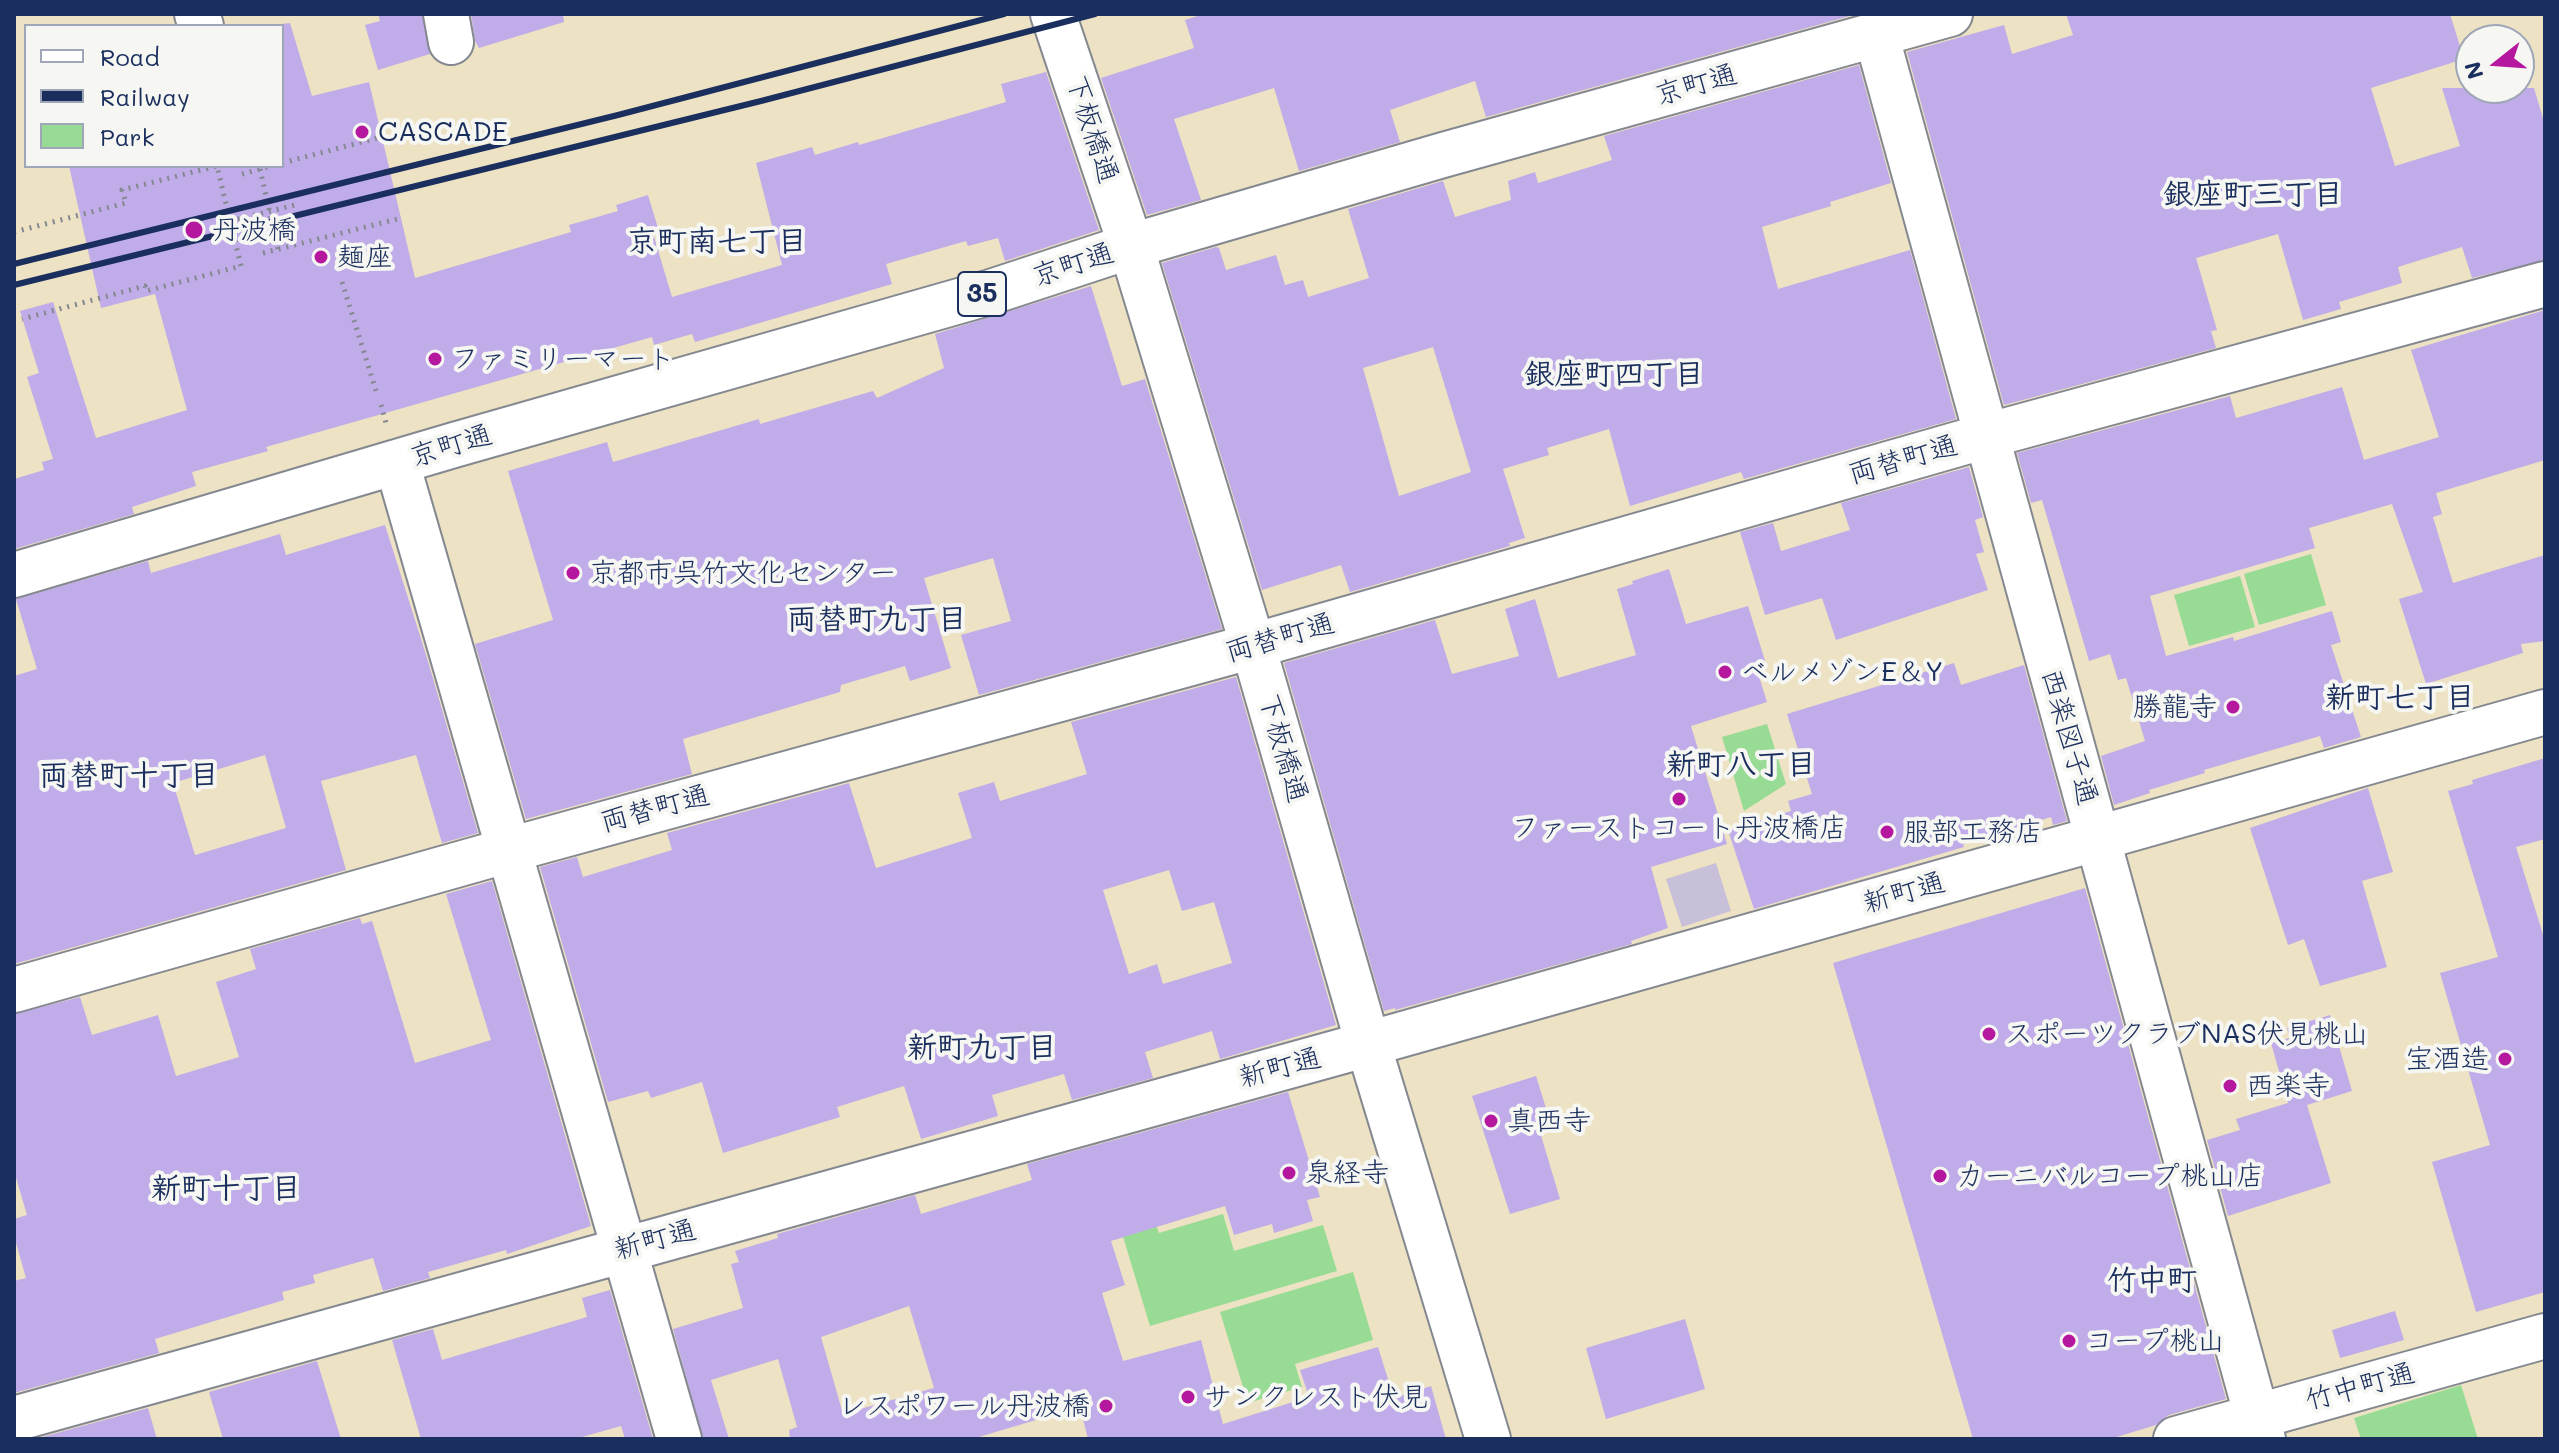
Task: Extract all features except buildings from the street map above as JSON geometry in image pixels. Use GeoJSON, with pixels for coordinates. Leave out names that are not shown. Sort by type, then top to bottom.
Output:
{"type":"FeatureCollection","features":[{"type":"Feature","properties":{"kind":"street","name":"下板橋通"},"geometry":{"type":"LineString","coordinates":[[1053,14],[1131,246],[1488,1439]]}},
{"type":"Feature","properties":{"kind":"street","name":"京町通"},"geometry":{"type":"LineString","coordinates":[[14,575],[991,292],[1131,246],[1443,155],[1950,14]]}},
{"type":"Feature","properties":{"kind":"street","name":"西楽図子通"},"geometry":{"type":"LineString","coordinates":[[1876,34],[2259,1427]]}},
{"type":"Feature","properties":{"kind":"street","name":"両替町通"},"geometry":{"type":"LineString","coordinates":[[14,990],[509,850],[1253,646],[1986,436],[2545,284]]}},
{"type":"Feature","properties":{"kind":"street"},"geometry":{"type":"LineString","coordinates":[[397,463],[679,1439]]}},
{"type":"Feature","properties":{"kind":"street","name":"新町通"},"geometry":{"type":"LineString","coordinates":[[14,1419],[1368,1044],[2545,712]]}},
{"type":"Feature","properties":{"kind":"street","name":"竹中町通"},"geometry":{"type":"LineString","coordinates":[[2176,1439],[2259,1427],[2545,1336]]}},
{"type":"Feature","properties":{"kind":"path"},"geometry":{"type":"LineString","coordinates":[[284,162],[381,137]]}},
{"type":"Feature","properties":{"kind":"path"},"geometry":{"type":"LineString","coordinates":[[14,232],[126,203],[122,190],[209,168]]}},
{"type":"Feature","properties":{"kind":"path"},"geometry":{"type":"LineString","coordinates":[[22,319],[145,286],[146,291],[241,266],[217,168]]}},
{"type":"Feature","properties":{"kind":"path"},"geometry":{"type":"LineString","coordinates":[[242,174],[264,168]]}},
{"type":"Feature","properties":{"kind":"path"},"geometry":{"type":"LineString","coordinates":[[260,169],[278,249]]}},
{"type":"Feature","properties":{"kind":"path"},"geometry":{"type":"LineString","coordinates":[[230,221],[299,204]]}},
{"type":"Feature","properties":{"kind":"path"},"geometry":{"type":"LineString","coordinates":[[263,253],[401,218]]}},
{"type":"Feature","properties":{"kind":"path"},"geometry":{"type":"LineString","coordinates":[[342,282],[377,394]]}},
{"type":"Feature","properties":{"kind":"shaded area"},"geometry":{"type":"Polygon","coordinates":[[[1716,863],[1731,911],[1682,927],[1666,879],[1716,863]]]}},
{"type":"Feature","properties":{"kind":"green space"},"geometry":{"type":"Polygon","coordinates":[[[2311,554],[2326,605],[2259,625],[2244,574],[2311,554]]]}},
{"type":"Feature","properties":{"kind":"green space"},"geometry":{"type":"Polygon","coordinates":[[[2240,576],[2255,627],[2189,646],[2174,595],[2240,576]]]}},
{"type":"Feature","properties":{"kind":"green space"},"geometry":{"type":"Polygon","coordinates":[[[1767,724],[1786,784],[1744,811],[1722,737],[1767,724]]]}},
{"type":"Feature","properties":{"kind":"green space"},"geometry":{"type":"Polygon","coordinates":[[[1223,1214],[1234,1251],[1323,1225],[1337,1271],[1150,1326],[1121,1230],[1154,1220],[1159,1233],[1223,1214]]]}},
{"type":"Feature","properties":{"kind":"green space"},"geometry":{"type":"Polygon","coordinates":[[[1353,1272],[1373,1340],[1295,1364],[1302,1387],[1248,1403],[1220,1312],[1353,1272]]]}},
{"type":"Feature","properties":{"kind":"green space"},"geometry":{"type":"Polygon","coordinates":[[[2461,1385],[2478,1439],[2361,1439],[2354,1418],[2461,1385]]]}},
{"type":"Feature","properties":{"kind":"railway"},"geometry":{"type":"LineString","coordinates":[[14,264],[618,115],[1004,14]]}},
{"type":"Feature","properties":{"kind":"railway"},"geometry":{"type":"LineString","coordinates":[[14,285],[761,101],[1095,14]]}},
{"type":"Feature","properties":{"kind":"place","name":"CASCADE"},"geometry":{"type":"Point","coordinates":[362,132]}},
{"type":"Feature","properties":{"kind":"place","name":"丹波橋"},"geometry":{"type":"Point","coordinates":[194,230]}},
{"type":"Feature","properties":{"kind":"place","name":"麺座"},"geometry":{"type":"Point","coordinates":[321,257]}},
{"type":"Feature","properties":{"kind":"place","name":"ファミリーマート"},"geometry":{"type":"Point","coordinates":[435,359]}},
{"type":"Feature","properties":{"kind":"place","name":"京都市呉竹文化センター"},"geometry":{"type":"Point","coordinates":[573,573]}},
{"type":"Feature","properties":{"kind":"place","name":"ベルメゾンE＆Y"},"geometry":{"type":"Point","coordinates":[1725,672]}},
{"type":"Feature","properties":{"kind":"place","name":"勝龍寺"},"geometry":{"type":"Point","coordinates":[2233,707]}},
{"type":"Feature","properties":{"kind":"place","name":"ファーストコート丹波橋店"},"geometry":{"type":"Point","coordinates":[1679,799]}},
{"type":"Feature","properties":{"kind":"place","name":"服部工務店"},"geometry":{"type":"Point","coordinates":[1887,832]}},
{"type":"Feature","properties":{"kind":"place","name":"スポーツクラブNAS伏見桃山"},"geometry":{"type":"Point","coordinates":[1989,1034]}},
{"type":"Feature","properties":{"kind":"place","name":"宝酒造"},"geometry":{"type":"Point","coordinates":[2505,1059]}},
{"type":"Feature","properties":{"kind":"place","name":"西楽寺"},"geometry":{"type":"Point","coordinates":[2230,1086]}},
{"type":"Feature","properties":{"kind":"place","name":"真西寺"},"geometry":{"type":"Point","coordinates":[1491,1121]}},
{"type":"Feature","properties":{"kind":"place","name":"泉経寺"},"geometry":{"type":"Point","coordinates":[1289,1173]}},
{"type":"Feature","properties":{"kind":"place","name":"カーニバルコープ桃山店"},"geometry":{"type":"Point","coordinates":[1940,1176]}},
{"type":"Feature","properties":{"kind":"place","name":"コープ桃山"},"geometry":{"type":"Point","coordinates":[2069,1341]}},
{"type":"Feature","properties":{"kind":"place","name":"サンクレスト伏見"},"geometry":{"type":"Point","coordinates":[1188,1397]}},
{"type":"Feature","properties":{"kind":"place","name":"レスポワール丹波橋"},"geometry":{"type":"Point","coordinates":[1106,1406]}},
{"type":"Feature","properties":{"kind":"district","name":"銀座町三丁目"},"geometry":{"type":"Point","coordinates":[2253,195]}},
{"type":"Feature","properties":{"kind":"district","name":"京町南七丁目"},"geometry":{"type":"Point","coordinates":[717,242]}},
{"type":"Feature","properties":{"kind":"district","name":"銀座町四丁目"},"geometry":{"type":"Point","coordinates":[1614,375]}},
{"type":"Feature","properties":{"kind":"district","name":"両替町九丁目"},"geometry":{"type":"Point","coordinates":[877,620]}},
{"type":"Feature","properties":{"kind":"district","name":"新町七丁目"},"geometry":{"type":"Point","coordinates":[2400,698]}},
{"type":"Feature","properties":{"kind":"district","name":"新町八丁目"},"geometry":{"type":"Point","coordinates":[1741,765]}},
{"type":"Feature","properties":{"kind":"district","name":"両替町十丁目"},"geometry":{"type":"Point","coordinates":[129,776]}},
{"type":"Feature","properties":{"kind":"district","name":"新町九丁目"},"geometry":{"type":"Point","coordinates":[982,1048]}},
{"type":"Feature","properties":{"kind":"district","name":"新町十丁目"},"geometry":{"type":"Point","coordinates":[226,1189]}},
{"type":"Feature","properties":{"kind":"district","name":"竹中町"},"geometry":{"type":"Point","coordinates":[2152,1281]}}]}
